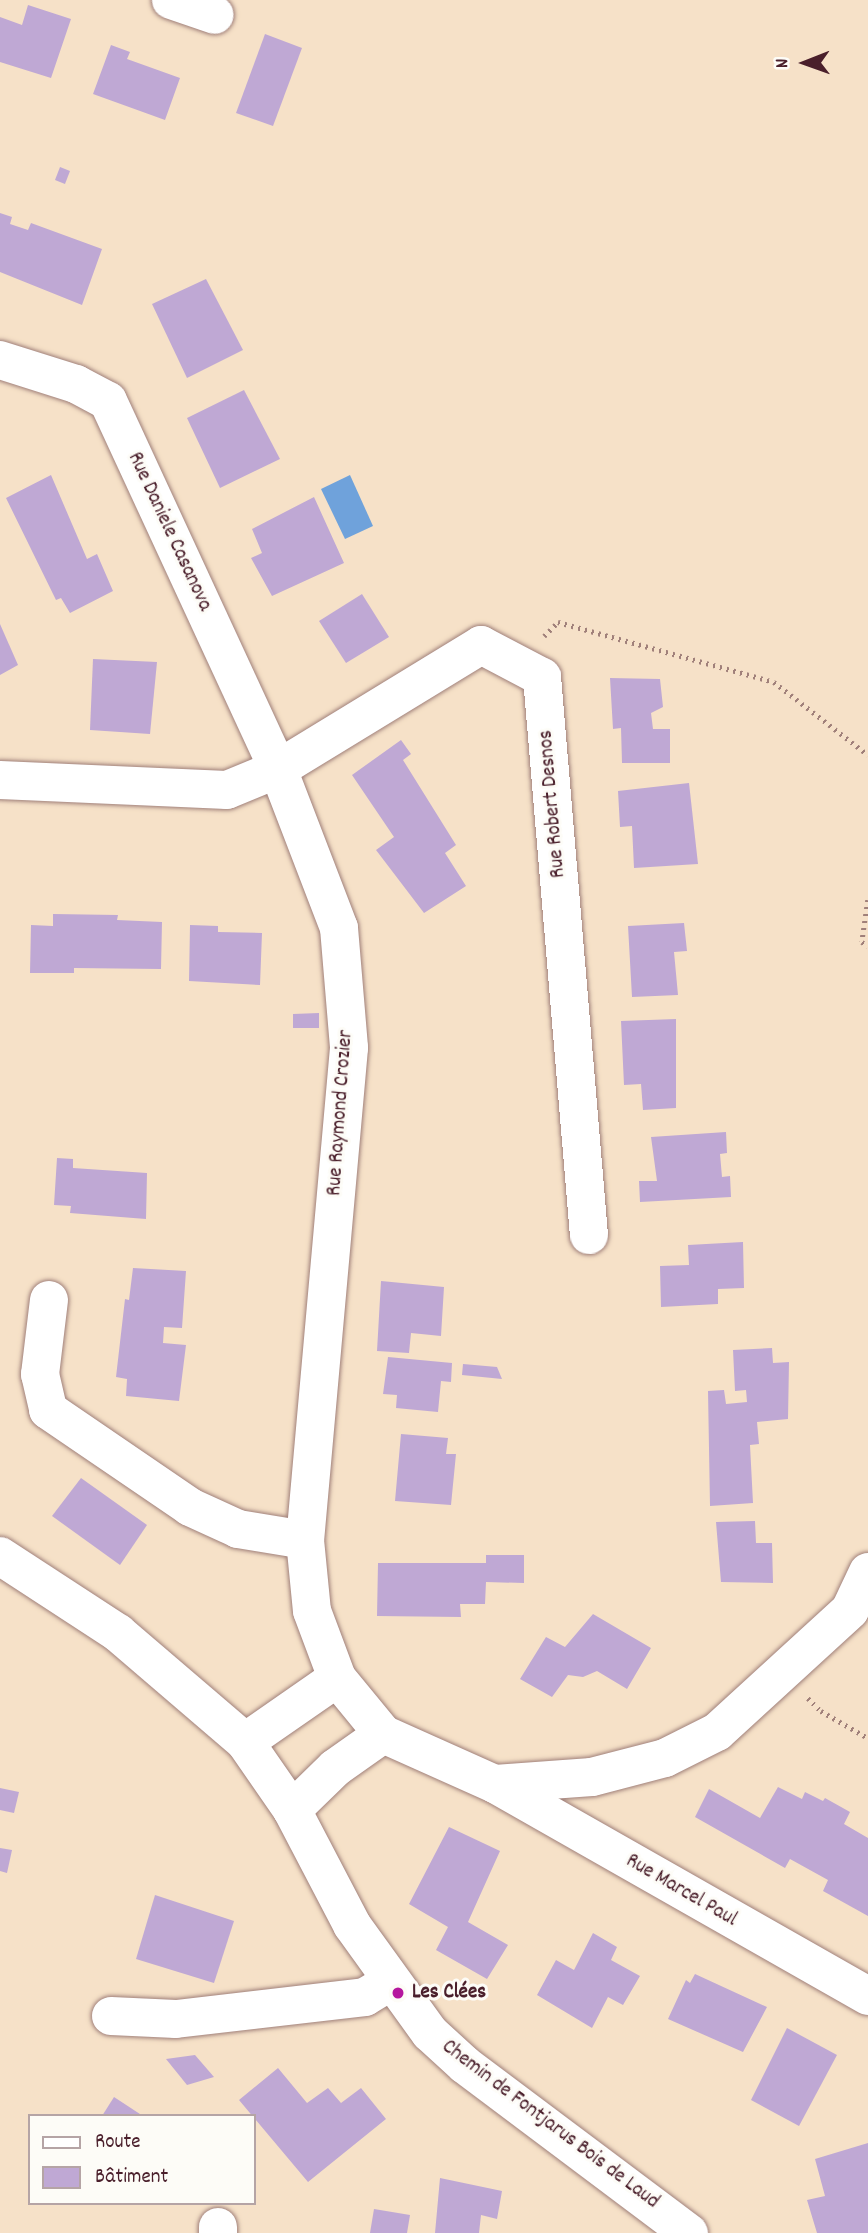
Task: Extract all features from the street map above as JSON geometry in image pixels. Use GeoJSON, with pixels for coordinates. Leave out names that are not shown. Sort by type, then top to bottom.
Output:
{"type":"FeatureCollection","features":[{"type":"Feature","properties":{"kind":"street"},"geometry":{"type":"LineString","coordinates":[[171,0],[215,15]]}},
{"type":"Feature","properties":{"kind":"street","name":"Rue Daniele Casanova"},"geometry":{"type":"LineString","coordinates":[[0,359],[76,384],[108,401],[278,769]]}},
{"type":"Feature","properties":{"kind":"street","name":"Rue Robert Desnos"},"geometry":{"type":"LineString","coordinates":[[278,769],[481,645],[542,677],[589,1235]]}},
{"type":"Feature","properties":{"kind":"street"},"geometry":{"type":"LineString","coordinates":[[0,779],[227,790],[278,769]]}},
{"type":"Feature","properties":{"kind":"street","name":"Rue Raymond Crozier"},"geometry":{"type":"LineString","coordinates":[[278,769],[339,928],[349,1048],[305,1540],[312,1611],[337,1678],[383,1734]]}},
{"type":"Feature","properties":{"kind":"street"},"geometry":{"type":"LineString","coordinates":[[49,1300],[40,1374],[48,1410],[190,1507],[238,1529],[305,1540]]}},
{"type":"Feature","properties":{"kind":"street","name":"Chemin de Fontjarus Bois de Laud"},"geometry":{"type":"LineString","coordinates":[[0,1556],[118,1633],[245,1742],[292,1810],[352,1925],[390,1982],[430,2033],[465,2065],[689,2233]]}},
{"type":"Feature","properties":{"kind":"street"},"geometry":{"type":"LineString","coordinates":[[495,1784],[592,1777],[665,1758],[717,1732],[785,1673],[850,1610],[868,1572]]}},
{"type":"Feature","properties":{"kind":"street"},"geometry":{"type":"LineString","coordinates":[[245,1742],[337,1678]]}},
{"type":"Feature","properties":{"kind":"street"},"geometry":{"type":"LineString","coordinates":[[292,1810],[335,1768],[383,1734]]}},
{"type":"Feature","properties":{"kind":"street","name":"Rue Marcel Paul"},"geometry":{"type":"LineString","coordinates":[[383,1734],[495,1784],[868,1996]]}},
{"type":"Feature","properties":{"kind":"street"},"geometry":{"type":"LineString","coordinates":[[111,2016],[176,2020],[365,1997],[390,1982]]}},
{"type":"Feature","properties":{"kind":"path"},"geometry":{"type":"LineString","coordinates":[[515,663],[558,622],[774,682],[868,755]]}},
{"type":"Feature","properties":{"kind":"path"},"geometry":{"type":"LineString","coordinates":[[868,900],[862,942],[868,946]]}},
{"type":"Feature","properties":{"kind":"path"},"geometry":{"type":"LineString","coordinates":[[785,1673],[821,1711],[868,1738]]}},
{"type":"Feature","properties":{"kind":"water"},"geometry":{"type":"Polygon","coordinates":[[[350,475],[373,526],[345,539],[321,489],[350,475]]]}},
{"type":"Feature","properties":{"kind":"building"},"geometry":{"type":"Polygon","coordinates":[[[28,5],[71,19],[51,78],[0,62],[0,17],[22,25],[28,5]]]}},
{"type":"Feature","properties":{"kind":"building"},"geometry":{"type":"Polygon","coordinates":[[[265,34],[302,48],[273,126],[236,113],[265,34]]]}},
{"type":"Feature","properties":{"kind":"building"},"geometry":{"type":"Polygon","coordinates":[[[111,45],[130,52],[127,59],[180,78],[165,120],[93,94],[111,45]]]}},
{"type":"Feature","properties":{"kind":"building"},"geometry":{"type":"Polygon","coordinates":[[[60,167],[70,171],[65,184],[55,180],[60,167]]]}},
{"type":"Feature","properties":{"kind":"building"},"geometry":{"type":"Polygon","coordinates":[[[0,213],[12,217],[10,224],[28,230],[31,223],[102,249],[82,305],[0,272],[0,213]]]}},
{"type":"Feature","properties":{"kind":"building"},"geometry":{"type":"Polygon","coordinates":[[[206,279],[243,350],[187,378],[152,304],[206,279]]]}},
{"type":"Feature","properties":{"kind":"building"},"geometry":{"type":"Polygon","coordinates":[[[244,390],[280,459],[220,488],[187,418],[244,390]]]}},
{"type":"Feature","properties":{"kind":"building"},"geometry":{"type":"Polygon","coordinates":[[[51,475],[87,559],[97,554],[113,591],[70,613],[61,598],[56,600],[6,498],[51,475]]]}},
{"type":"Feature","properties":{"kind":"building"},"geometry":{"type":"Polygon","coordinates":[[[314,497],[344,563],[272,596],[251,558],[262,553],[252,529],[314,497]]]}},
{"type":"Feature","properties":{"kind":"building"},"geometry":{"type":"Polygon","coordinates":[[[362,594],[389,637],[346,663],[319,621],[362,594]]]}},
{"type":"Feature","properties":{"kind":"building"},"geometry":{"type":"Polygon","coordinates":[[[0,624],[18,665],[0,675],[0,624]]]}},
{"type":"Feature","properties":{"kind":"building"},"geometry":{"type":"Polygon","coordinates":[[[93,659],[157,662],[150,734],[90,730],[93,659]]]}},
{"type":"Feature","properties":{"kind":"building"},"geometry":{"type":"Polygon","coordinates":[[[610,678],[660,679],[663,707],[651,713],[653,729],[670,729],[670,763],[622,763],[621,728],[613,729],[610,678]]]}},
{"type":"Feature","properties":{"kind":"building"},"geometry":{"type":"Polygon","coordinates":[[[401,740],[411,754],[403,760],[456,845],[445,853],[466,886],[424,913],[376,850],[394,837],[352,775],[401,740]]]}},
{"type":"Feature","properties":{"kind":"building"},"geometry":{"type":"Polygon","coordinates":[[[689,783],[698,864],[634,868],[632,826],[620,827],[618,791],[689,783]]]}},
{"type":"Feature","properties":{"kind":"building"},"geometry":{"type":"Polygon","coordinates":[[[53,914],[118,915],[117,920],[162,922],[161,969],[74,968],[74,973],[30,973],[31,925],[53,926],[53,914]]]}},
{"type":"Feature","properties":{"kind":"building"},"geometry":{"type":"Polygon","coordinates":[[[684,923],[687,951],[674,952],[678,995],[632,997],[628,926],[684,923]]]}},
{"type":"Feature","properties":{"kind":"building"},"geometry":{"type":"Polygon","coordinates":[[[190,925],[218,926],[218,932],[262,933],[260,985],[189,981],[190,925]]]}},
{"type":"Feature","properties":{"kind":"building"},"geometry":{"type":"Polygon","coordinates":[[[319,1013],[319,1028],[293,1028],[293,1014],[319,1013]]]}},
{"type":"Feature","properties":{"kind":"building"},"geometry":{"type":"Polygon","coordinates":[[[676,1019],[676,1108],[643,1110],[641,1084],[624,1085],[621,1021],[676,1019]]]}},
{"type":"Feature","properties":{"kind":"building"},"geometry":{"type":"Polygon","coordinates":[[[726,1132],[727,1153],[720,1154],[722,1177],[730,1176],[731,1197],[640,1202],[639,1181],[657,1181],[651,1137],[726,1132]]]}},
{"type":"Feature","properties":{"kind":"building"},"geometry":{"type":"Polygon","coordinates":[[[57,1158],[73,1159],[73,1168],[147,1173],[146,1219],[70,1213],[71,1206],[54,1205],[57,1158]]]}},
{"type":"Feature","properties":{"kind":"building"},"geometry":{"type":"Polygon","coordinates":[[[743,1242],[744,1288],[718,1289],[718,1304],[661,1307],[660,1266],[689,1265],[688,1245],[743,1242]]]}},
{"type":"Feature","properties":{"kind":"building"},"geometry":{"type":"Polygon","coordinates":[[[133,1268],[186,1271],[182,1328],[164,1327],[163,1343],[186,1345],[179,1401],[126,1396],[127,1379],[116,1377],[125,1299],[129,1300],[133,1268]]]}},
{"type":"Feature","properties":{"kind":"building"},"geometry":{"type":"Polygon","coordinates":[[[381,1281],[444,1287],[441,1336],[411,1333],[409,1353],[377,1351],[381,1281]]]}},
{"type":"Feature","properties":{"kind":"building"},"geometry":{"type":"Polygon","coordinates":[[[772,1348],[773,1363],[789,1362],[788,1419],[757,1422],[759,1444],[750,1445],[753,1503],[710,1506],[708,1391],[724,1390],[726,1404],[747,1402],[746,1390],[735,1391],[733,1350],[772,1348]]]}},
{"type":"Feature","properties":{"kind":"building"},"geometry":{"type":"Polygon","coordinates":[[[388,1357],[452,1363],[451,1382],[441,1381],[438,1412],[396,1408],[397,1395],[383,1394],[388,1357]]]}},
{"type":"Feature","properties":{"kind":"building"},"geometry":{"type":"Polygon","coordinates":[[[463,1364],[497,1367],[502,1379],[462,1375],[463,1364]]]}},
{"type":"Feature","properties":{"kind":"building"},"geometry":{"type":"Polygon","coordinates":[[[401,1434],[448,1438],[446,1454],[456,1454],[451,1505],[395,1501],[401,1434]]]}},
{"type":"Feature","properties":{"kind":"building"},"geometry":{"type":"Polygon","coordinates":[[[81,1478],[147,1525],[120,1565],[52,1516],[81,1478]]]}},
{"type":"Feature","properties":{"kind":"building"},"geometry":{"type":"Polygon","coordinates":[[[755,1521],[756,1543],[772,1543],[773,1583],[721,1582],[716,1522],[755,1521]]]}},
{"type":"Feature","properties":{"kind":"building"},"geometry":{"type":"Polygon","coordinates":[[[486,1555],[524,1555],[524,1583],[486,1582],[485,1604],[460,1604],[461,1617],[377,1616],[378,1563],[486,1563],[486,1555]]]}},
{"type":"Feature","properties":{"kind":"building"},"geometry":{"type":"Polygon","coordinates":[[[593,1614],[651,1648],[627,1689],[597,1671],[583,1677],[568,1675],[552,1697],[520,1679],[546,1637],[565,1647],[593,1614]]]}},
{"type":"Feature","properties":{"kind":"building"},"geometry":{"type":"Polygon","coordinates":[[[778,1787],[802,1799],[805,1792],[823,1801],[825,1798],[850,1812],[844,1824],[868,1838],[868,1916],[823,1891],[828,1880],[790,1859],[785,1868],[695,1817],[709,1789],[760,1818],[778,1787]]]}},
{"type":"Feature","properties":{"kind":"building"},"geometry":{"type":"Polygon","coordinates":[[[0,1788],[19,1792],[14,1813],[0,1810],[0,1788]]]}},
{"type":"Feature","properties":{"kind":"building"},"geometry":{"type":"Polygon","coordinates":[[[449,1827],[500,1851],[468,1922],[508,1945],[487,1979],[436,1950],[448,1927],[409,1904],[449,1827]]]}},
{"type":"Feature","properties":{"kind":"building"},"geometry":{"type":"Polygon","coordinates":[[[0,1848],[12,1850],[7,1873],[0,1871],[0,1848]]]}},
{"type":"Feature","properties":{"kind":"building"},"geometry":{"type":"Polygon","coordinates":[[[155,1895],[234,1921],[214,1983],[136,1959],[155,1895]]]}},
{"type":"Feature","properties":{"kind":"building"},"geometry":{"type":"Polygon","coordinates":[[[593,1933],[617,1947],[611,1960],[640,1976],[623,2005],[608,1997],[592,2028],[537,1995],[556,1960],[574,1970],[593,1933]]]}},
{"type":"Feature","properties":{"kind":"building"},"geometry":{"type":"Polygon","coordinates":[[[695,1974],[767,2007],[743,2052],[668,2019],[686,1980],[690,1983],[695,1974]]]}},
{"type":"Feature","properties":{"kind":"building"},"geometry":{"type":"Polygon","coordinates":[[[787,2028],[837,2055],[799,2126],[751,2100],[787,2028]]]}},
{"type":"Feature","properties":{"kind":"building"},"geometry":{"type":"Polygon","coordinates":[[[195,2055],[214,2077],[187,2085],[166,2059],[195,2055]]]}},
{"type":"Feature","properties":{"kind":"building"},"geometry":{"type":"Polygon","coordinates":[[[278,2068],[307,2103],[328,2088],[341,2103],[361,2088],[386,2119],[308,2182],[256,2120],[256,2114],[251,2114],[239,2100],[278,2068]]]}},
{"type":"Feature","properties":{"kind":"building"},"geometry":{"type":"Polygon","coordinates":[[[114,2097],[140,2114],[103,2114],[114,2097]]]}},
{"type":"Feature","properties":{"kind":"building"},"geometry":{"type":"Polygon","coordinates":[[[868,2143],[868,2233],[817,2233],[807,2200],[825,2196],[815,2159],[868,2143]]]}},
{"type":"Feature","properties":{"kind":"building"},"geometry":{"type":"Polygon","coordinates":[[[440,2178],[502,2191],[497,2219],[481,2215],[479,2233],[435,2233],[440,2178]]]}},
{"type":"Feature","properties":{"kind":"building"},"geometry":{"type":"Polygon","coordinates":[[[374,2209],[410,2215],[407,2233],[370,2233],[374,2209]]]}},
{"type":"Feature","properties":{"kind":"place","name":"Les Clées"},"geometry":{"type":"Point","coordinates":[398,1993]}}]}
